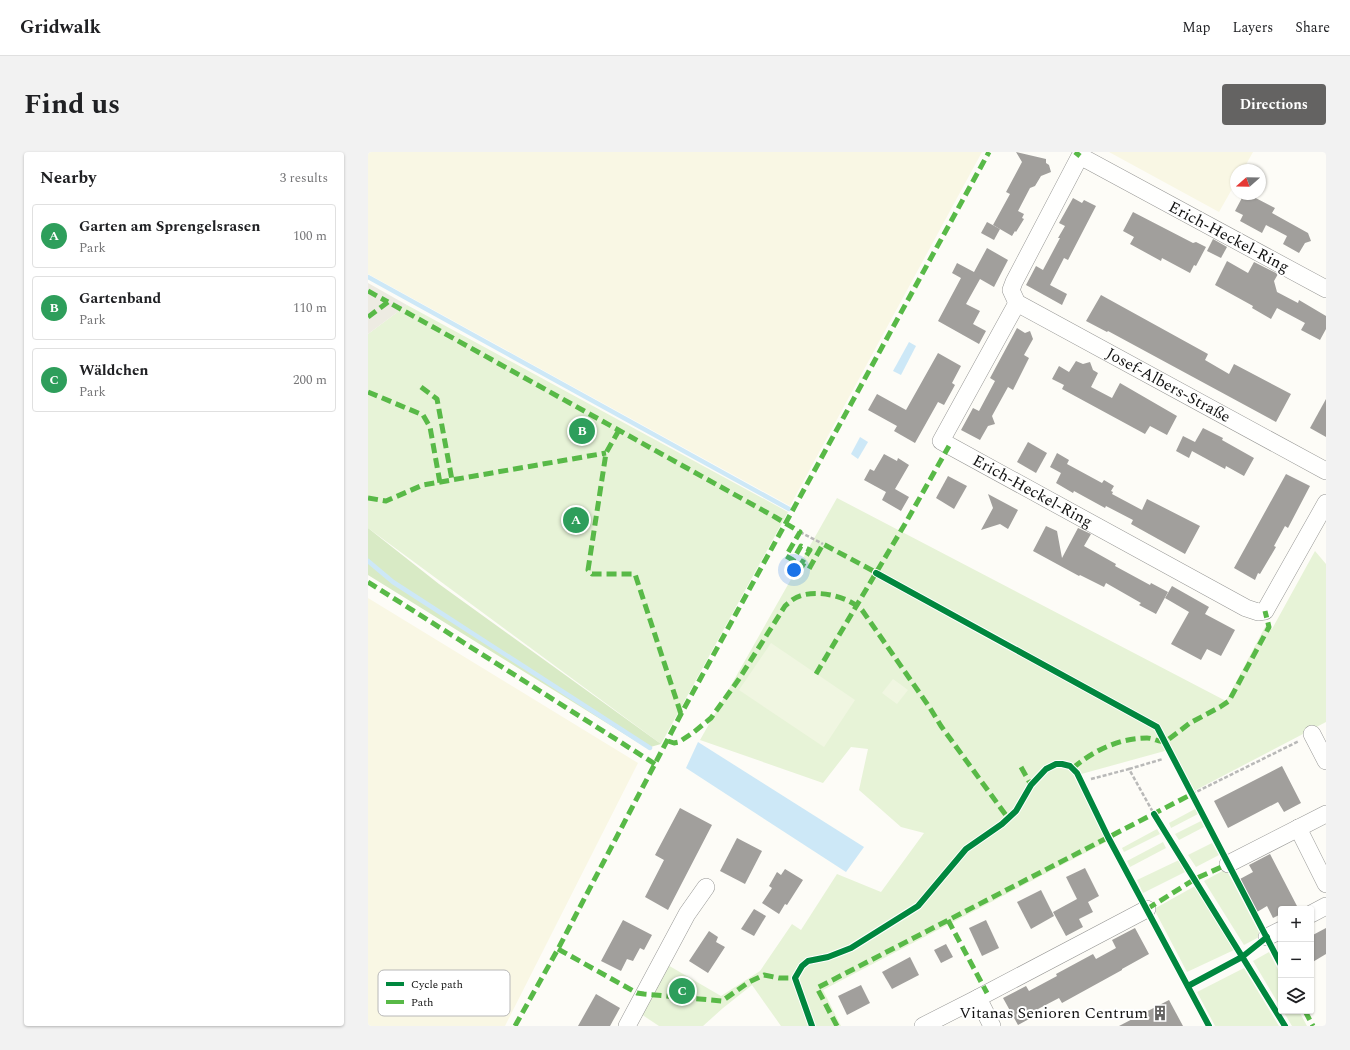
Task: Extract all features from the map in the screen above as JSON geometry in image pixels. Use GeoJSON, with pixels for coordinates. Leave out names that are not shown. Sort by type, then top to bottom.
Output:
{"type":"FeatureCollection","features":[{"type":"Feature","properties":{"kind":"street","name":"Erich-Heckel-Ring"},"geometry":{"type":"LineString","coordinates":[[1326,289],[1080,156],[1014,282],[1011,290],[1015,300],[941,441],[1246,608],[1258,612],[1265,611],[1326,503]]}},
{"type":"Feature","properties":{"kind":"street","name":"Josef-Albers-Straße"},"geometry":{"type":"LineString","coordinates":[[1015,300],[1326,471]]}},
{"type":"Feature","properties":{"kind":"street"},"geometry":{"type":"LineString","coordinates":[[1312,734],[1326,761]]}},
{"type":"Feature","properties":{"kind":"street"},"geometry":{"type":"LineString","coordinates":[[1228,864],[1326,814]]}},
{"type":"Feature","properties":{"kind":"street"},"geometry":{"type":"LineString","coordinates":[[1298,828],[1326,884]]}},
{"type":"Feature","properties":{"kind":"street"},"geometry":{"type":"LineString","coordinates":[[630,1025],[687,914],[706,887]]}},
{"type":"Feature","properties":{"kind":"street"},"geometry":{"type":"LineString","coordinates":[[1314,912],[1326,906]]}},
{"type":"Feature","properties":{"kind":"street"},"geometry":{"type":"LineString","coordinates":[[923,1026],[1147,909]]}},
{"type":"Feature","properties":{"kind":"street"},"geometry":{"type":"LineString","coordinates":[[978,998],[992,1026]]}},
{"type":"Feature","properties":{"kind":"path"},"geometry":{"type":"LineString","coordinates":[[800,532],[822,544]]}},
{"type":"Feature","properties":{"kind":"path"},"geometry":{"type":"LineString","coordinates":[[1192,794],[1312,734]]}},
{"type":"Feature","properties":{"kind":"path"},"geometry":{"type":"LineString","coordinates":[[1091,779],[1163,759]]}},
{"type":"Feature","properties":{"kind":"path"},"geometry":{"type":"LineString","coordinates":[[1129,768],[1154,814]]}},
{"type":"Feature","properties":{"kind":"shaded area"},"geometry":{"type":"Polygon","coordinates":[[[368,152],[982,152],[790,506],[368,274],[368,152]]]}},
{"type":"Feature","properties":{"kind":"shaded area"},"geometry":{"type":"Polygon","coordinates":[[[1109,152],[1253,152],[1246,164],[1230,164],[1230,193],[1219,212],[1109,152]]]}},
{"type":"Feature","properties":{"kind":"shaded area"},"geometry":{"type":"Polygon","coordinates":[[[368,283],[407,305],[368,334],[368,283]]]}},
{"type":"Feature","properties":{"kind":"shaded area"},"geometry":{"type":"Polygon","coordinates":[[[368,598],[638,763],[505,1026],[368,1026],[368,598]]]}},
{"type":"Feature","properties":{"kind":"green space"},"geometry":{"type":"Polygon","coordinates":[[[407,305],[788,512],[661,744],[368,528],[368,334],[407,305]]]}},
{"type":"Feature","properties":{"kind":"green space"},"geometry":{"type":"Polygon","coordinates":[[[837,498],[1226,701],[1266,625],[1272,629],[1315,551],[1326,564],[1326,722],[1194,791],[1172,749],[1074,776],[1108,841],[823,990],[841,1026],[781,1026],[752,985],[703,1026],[659,1026],[641,1014],[666,964],[721,996],[760,971],[792,924],[801,930],[837,874],[881,892],[924,833],[901,827],[859,790],[868,749],[851,747],[823,783],[700,740],[837,498]]]}},
{"type":"Feature","properties":{"kind":"green space"},"geometry":{"type":"Polygon","coordinates":[[[368,528],[439,584],[661,744],[647,748],[368,575],[368,528]]]}},
{"type":"Feature","properties":{"kind":"green space"},"geometry":{"type":"Polygon","coordinates":[[[771,643],[855,700],[824,747],[739,690],[771,643]]]}},
{"type":"Feature","properties":{"kind":"green space"},"geometry":{"type":"Polygon","coordinates":[[[893,679],[908,690],[897,704],[882,693],[893,679]]]}},
{"type":"Feature","properties":{"kind":"green space"},"geometry":{"type":"Polygon","coordinates":[[[1195,809],[1198,814],[1171,828],[1169,823],[1195,809]]]}},
{"type":"Feature","properties":{"kind":"green space"},"geometry":{"type":"Polygon","coordinates":[[[1201,821],[1204,827],[1179,840],[1175,834],[1201,821]]]}},
{"type":"Feature","properties":{"kind":"green space"},"geometry":{"type":"Polygon","coordinates":[[[1157,829],[1160,834],[1124,852],[1122,848],[1157,829]]]}},
{"type":"Feature","properties":{"kind":"green space"},"geometry":{"type":"Polygon","coordinates":[[[1163,842],[1166,848],[1130,867],[1127,861],[1163,842]]]}},
{"type":"Feature","properties":{"kind":"green space"},"geometry":{"type":"Polygon","coordinates":[[[1212,843],[1219,855],[1196,867],[1188,855],[1212,843]]]}},
{"type":"Feature","properties":{"kind":"green space"},"geometry":{"type":"Polygon","coordinates":[[[1179,860],[1185,872],[1143,893],[1137,880],[1179,860]]]}},
{"type":"Feature","properties":{"kind":"green space"},"geometry":{"type":"Polygon","coordinates":[[[1226,869],[1261,936],[1244,945],[1204,881],[1226,869]]]}},
{"type":"Feature","properties":{"kind":"green space"},"geometry":{"type":"Polygon","coordinates":[[[1195,886],[1234,950],[1187,972],[1154,909],[1195,886]]]}},
{"type":"Feature","properties":{"kind":"green space"},"geometry":{"type":"Polygon","coordinates":[[[1269,952],[1278,969],[1278,1003],[1253,961],[1269,952]]]}},
{"type":"Feature","properties":{"kind":"green space"},"geometry":{"type":"Polygon","coordinates":[[[1244,968],[1279,1026],[1215,1026],[1197,992],[1244,968]]]}},
{"type":"Feature","properties":{"kind":"green space"},"geometry":{"type":"Polygon","coordinates":[[[1285,1014],[1301,1014],[1307,1026],[1292,1026],[1285,1014]]]}},
{"type":"Feature","properties":{"kind":"water"},"geometry":{"type":"Polygon","coordinates":[[[909,342],[916,346],[901,375],[893,371],[909,342]]]}},
{"type":"Feature","properties":{"kind":"water"},"geometry":{"type":"Polygon","coordinates":[[[860,437],[868,442],[858,459],[851,454],[860,437]]]}},
{"type":"Feature","properties":{"kind":"water"},"geometry":{"type":"Polygon","coordinates":[[[698,742],[864,847],[846,872],[686,768],[698,742]]]}},
{"type":"Feature","properties":{"kind":"building"},"geometry":{"type":"Polygon","coordinates":[[[1016,152],[1046,159],[1046,163],[1049,165],[1051,172],[1041,176],[1035,186],[1030,188],[1018,211],[1024,214],[1022,218],[1024,219],[1012,236],[993,225],[1010,194],[1006,192],[1022,162],[1016,152]]]}},
{"type":"Feature","properties":{"kind":"building"},"geometry":{"type":"Polygon","coordinates":[[[1073,198],[1082,203],[1084,200],[1096,206],[1068,260],[1064,258],[1050,285],[1067,294],[1062,305],[1026,285],[1036,266],[1043,270],[1065,226],[1059,223],[1073,198]]]}},
{"type":"Feature","properties":{"kind":"building"},"geometry":{"type":"Polygon","coordinates":[[[1241,200],[1260,200],[1275,208],[1272,213],[1308,233],[1311,241],[1305,243],[1299,253],[1283,244],[1287,236],[1266,225],[1262,233],[1240,221],[1243,215],[1235,211],[1241,200]]]}},
{"type":"Feature","properties":{"kind":"building"},"geometry":{"type":"Polygon","coordinates":[[[1133,212],[1193,243],[1196,242],[1206,247],[1196,266],[1194,265],[1190,273],[1162,258],[1161,261],[1130,244],[1134,237],[1123,231],[1133,212]]]}},
{"type":"Feature","properties":{"kind":"building"},"geometry":{"type":"Polygon","coordinates":[[[987,222],[1000,229],[994,240],[981,233],[987,222]]]}},
{"type":"Feature","properties":{"kind":"building"},"geometry":{"type":"Polygon","coordinates":[[[1213,239],[1227,247],[1221,258],[1207,251],[1213,239]]]}},
{"type":"Feature","properties":{"kind":"building"},"geometry":{"type":"Polygon","coordinates":[[[987,248],[1008,260],[994,287],[980,279],[966,304],[980,311],[973,324],[986,331],[979,344],[938,321],[961,278],[952,273],[957,263],[974,272],[987,248]]]}},
{"type":"Feature","properties":{"kind":"building"},"geometry":{"type":"Polygon","coordinates":[[[1227,261],[1248,273],[1254,262],[1278,274],[1274,281],[1277,292],[1298,303],[1299,300],[1326,316],[1326,329],[1320,340],[1301,330],[1305,323],[1277,308],[1271,319],[1252,308],[1253,306],[1215,285],[1227,261]]]}},
{"type":"Feature","properties":{"kind":"building"},"geometry":{"type":"Polygon","coordinates":[[[1101,295],[1208,354],[1205,360],[1229,374],[1234,364],[1291,394],[1276,422],[1108,331],[1107,332],[1086,321],[1101,295]]]}},
{"type":"Feature","properties":{"kind":"building"},"geometry":{"type":"Polygon","coordinates":[[[1017,328],[1025,333],[1030,331],[1033,339],[1024,355],[1029,358],[1013,390],[1008,387],[992,416],[995,424],[988,426],[980,440],[961,430],[973,408],[979,411],[995,381],[990,378],[1017,328]]]}},
{"type":"Feature","properties":{"kind":"building"},"geometry":{"type":"Polygon","coordinates":[[[938,353],[961,366],[952,383],[955,385],[944,405],[938,402],[915,443],[894,431],[897,426],[868,410],[877,394],[906,410],[938,353]]]}},
{"type":"Feature","properties":{"kind":"building"},"geometry":{"type":"Polygon","coordinates":[[[1076,361],[1083,364],[1090,362],[1093,370],[1098,373],[1091,387],[1112,398],[1120,383],[1177,416],[1167,435],[1150,426],[1145,434],[1062,389],[1064,385],[1052,379],[1059,366],[1069,372],[1076,361]]]}},
{"type":"Feature","properties":{"kind":"building"},"geometry":{"type":"Polygon","coordinates":[[[1326,399],[1326,437],[1310,428],[1326,399]]]}},
{"type":"Feature","properties":{"kind":"building"},"geometry":{"type":"Polygon","coordinates":[[[1203,428],[1223,438],[1222,440],[1254,458],[1244,476],[1226,466],[1225,469],[1192,451],[1189,458],[1176,451],[1183,436],[1195,442],[1203,428]]]}},
{"type":"Feature","properties":{"kind":"building"},"geometry":{"type":"Polygon","coordinates":[[[1028,442],[1047,453],[1036,473],[1017,462],[1028,442]]]}},
{"type":"Feature","properties":{"kind":"building"},"geometry":{"type":"Polygon","coordinates":[[[1057,453],[1069,460],[1067,464],[1102,483],[1104,480],[1114,486],[1111,491],[1113,492],[1112,494],[1142,510],[1147,499],[1200,526],[1185,554],[1131,524],[1133,520],[1106,506],[1105,508],[1074,491],[1073,493],[1056,483],[1061,473],[1050,467],[1057,453]]]}},
{"type":"Feature","properties":{"kind":"building"},"geometry":{"type":"Polygon","coordinates":[[[884,454],[897,461],[898,458],[909,465],[895,489],[909,497],[901,511],[882,500],[886,492],[864,480],[870,469],[874,471],[884,454]]]}},
{"type":"Feature","properties":{"kind":"building"},"geometry":{"type":"Polygon","coordinates":[[[1286,474],[1310,486],[1288,528],[1285,526],[1274,546],[1276,547],[1260,574],[1258,573],[1255,580],[1234,568],[1286,474]]]}},
{"type":"Feature","properties":{"kind":"building"},"geometry":{"type":"Polygon","coordinates":[[[948,476],[967,486],[954,509],[936,498],[948,476]]]}},
{"type":"Feature","properties":{"kind":"building"},"geometry":{"type":"Polygon","coordinates":[[[988,494],[1018,510],[1008,529],[1000,524],[981,530],[993,508],[988,494]]]}},
{"type":"Feature","properties":{"kind":"building"},"geometry":{"type":"Polygon","coordinates":[[[1046,526],[1057,531],[1062,558],[1078,528],[1091,534],[1084,546],[1116,564],[1115,566],[1150,585],[1151,583],[1168,592],[1156,614],[1139,605],[1141,603],[1106,583],[1104,587],[1080,575],[1079,576],[1033,551],[1046,526]]]}},
{"type":"Feature","properties":{"kind":"building"},"geometry":{"type":"Polygon","coordinates":[[[1172,586],[1209,607],[1205,614],[1235,630],[1221,656],[1207,649],[1201,660],[1171,644],[1189,612],[1165,598],[1172,586]]]}},
{"type":"Feature","properties":{"kind":"building"},"geometry":{"type":"Polygon","coordinates":[[[1282,766],[1301,803],[1284,812],[1278,802],[1228,828],[1214,801],[1282,766]]]}},
{"type":"Feature","properties":{"kind":"building"},"geometry":{"type":"Polygon","coordinates":[[[680,808],[712,825],[668,910],[645,897],[664,860],[655,855],[680,808]]]}},
{"type":"Feature","properties":{"kind":"building"},"geometry":{"type":"Polygon","coordinates":[[[737,838],[762,851],[745,884],[720,871],[737,838]]]}},
{"type":"Feature","properties":{"kind":"building"},"geometry":{"type":"Polygon","coordinates":[[[1270,854],[1297,906],[1278,906],[1278,916],[1273,918],[1267,906],[1257,912],[1240,879],[1253,872],[1249,865],[1270,854]]]}},
{"type":"Feature","properties":{"kind":"building"},"geometry":{"type":"Polygon","coordinates":[[[1085,868],[1099,896],[1088,902],[1093,912],[1079,919],[1083,927],[1066,936],[1053,912],[1077,899],[1066,877],[1085,868]]]}},
{"type":"Feature","properties":{"kind":"building"},"geometry":{"type":"Polygon","coordinates":[[[785,869],[803,880],[787,905],[785,904],[779,914],[762,903],[772,888],[769,886],[777,872],[781,875],[785,869]]]}},
{"type":"Feature","properties":{"kind":"building"},"geometry":{"type":"Polygon","coordinates":[[[1041,890],[1054,916],[1031,929],[1017,902],[1041,890]]]}},
{"type":"Feature","properties":{"kind":"building"},"geometry":{"type":"Polygon","coordinates":[[[754,909],[766,916],[754,936],[741,929],[754,909]]]}},
{"type":"Feature","properties":{"kind":"building"},"geometry":{"type":"Polygon","coordinates":[[[623,920],[652,935],[644,950],[640,948],[633,961],[627,959],[621,971],[601,961],[623,920]]]}},
{"type":"Feature","properties":{"kind":"building"},"geometry":{"type":"Polygon","coordinates":[[[986,920],[999,948],[982,956],[969,928],[986,920]]]}},
{"type":"Feature","properties":{"kind":"building"},"geometry":{"type":"Polygon","coordinates":[[[1135,928],[1149,954],[1062,1003],[1059,998],[1038,1009],[1040,1013],[1018,1025],[1003,998],[1026,986],[1029,991],[1057,976],[1056,974],[1093,954],[1096,959],[1116,948],[1112,940],[1135,928]]]}},
{"type":"Feature","properties":{"kind":"building"},"geometry":{"type":"Polygon","coordinates":[[[1326,928],[1326,954],[1314,961],[1314,942],[1314,934],[1326,928]]]}},
{"type":"Feature","properties":{"kind":"building"},"geometry":{"type":"Polygon","coordinates":[[[709,931],[718,937],[716,942],[725,947],[708,973],[689,961],[709,931]]]}},
{"type":"Feature","properties":{"kind":"building"},"geometry":{"type":"Polygon","coordinates":[[[946,944],[953,957],[941,963],[934,950],[946,944]]]}},
{"type":"Feature","properties":{"kind":"building"},"geometry":{"type":"Polygon","coordinates":[[[910,957],[919,975],[892,989],[882,972],[910,957]]]}},
{"type":"Feature","properties":{"kind":"building"},"geometry":{"type":"Polygon","coordinates":[[[861,985],[870,1003],[847,1015],[838,996],[861,985]]]}},
{"type":"Feature","properties":{"kind":"building"},"geometry":{"type":"Polygon","coordinates":[[[596,994],[620,1008],[610,1026],[578,1026],[596,994]]]}},
{"type":"Feature","properties":{"kind":"building","name":"Vitanas Senioren Centrum"},"geometry":{"type":"Polygon","coordinates":[[[1169,1000],[1183,1026],[1119,1026],[1169,1000]]]}},
{"type":"Feature","properties":{"kind":"waterway"},"geometry":{"type":"LineString","coordinates":[[368,277],[789,509]]}},
{"type":"Feature","properties":{"kind":"waterway"},"geometry":{"type":"LineString","coordinates":[[368,561],[393,582],[650,748]]}},
{"type":"Feature","properties":{"kind":"marked path"},"geometry":{"type":"LineString","coordinates":[[515,1026],[558,949],[681,714],[989,152]]}},
{"type":"Feature","properties":{"kind":"marked path"},"geometry":{"type":"LineString","coordinates":[[1075,152],[1080,156]]}},
{"type":"Feature","properties":{"kind":"marked path"},"geometry":{"type":"LineString","coordinates":[[368,291],[388,302]]}},
{"type":"Feature","properties":{"kind":"marked path"},"geometry":{"type":"LineString","coordinates":[[368,317],[388,302],[775,517],[800,532],[786,556],[793,560],[801,546],[810,550],[801,564],[809,569],[823,544],[879,574]]}},
{"type":"Feature","properties":{"kind":"marked path"},"geometry":{"type":"LineString","coordinates":[[421,387],[437,399],[452,480]]}},
{"type":"Feature","properties":{"kind":"marked path"},"geometry":{"type":"LineString","coordinates":[[368,392],[423,415],[430,427],[440,483]]}},
{"type":"Feature","properties":{"kind":"marked path"},"geometry":{"type":"LineString","coordinates":[[619,430],[606,453],[588,570],[592,574],[635,574],[681,714]]}},
{"type":"Feature","properties":{"kind":"marked path"},"geometry":{"type":"LineString","coordinates":[[816,674],[905,524],[949,446]]}},
{"type":"Feature","properties":{"kind":"marked path"},"geometry":{"type":"LineString","coordinates":[[368,498],[386,501],[423,485],[606,453]]}},
{"type":"Feature","properties":{"kind":"marked path"},"geometry":{"type":"LineString","coordinates":[[368,582],[655,764]]}},
{"type":"Feature","properties":{"kind":"marked path"},"geometry":{"type":"LineString","coordinates":[[668,741],[674,743],[679,742],[711,718],[739,679],[786,605],[800,596],[818,593],[828,594],[847,600],[862,610],[941,726],[1008,818]]}},
{"type":"Feature","properties":{"kind":"marked path"},"geometry":{"type":"LineString","coordinates":[[1073,768],[1108,746],[1127,740],[1147,738],[1165,742],[1190,723],[1229,701],[1269,627],[1265,611]]}},
{"type":"Feature","properties":{"kind":"marked path"},"geometry":{"type":"LineString","coordinates":[[1021,767],[1031,785]]}},
{"type":"Feature","properties":{"kind":"marked path"},"geometry":{"type":"LineString","coordinates":[[837,1026],[817,988],[1192,794]]}},
{"type":"Feature","properties":{"kind":"marked path"},"geometry":{"type":"LineString","coordinates":[[1147,909],[1195,879],[1228,864]]}},
{"type":"Feature","properties":{"kind":"marked path"},"geometry":{"type":"LineString","coordinates":[[948,920],[987,993]]}},
{"type":"Feature","properties":{"kind":"marked path"},"geometry":{"type":"LineString","coordinates":[[558,949],[637,993],[644,994],[722,1001],[749,982],[764,975],[779,978],[795,978]]}},
{"type":"Feature","properties":{"kind":"marked path"},"geometry":{"type":"LineString","coordinates":[[1307,1014],[1313,1026]]}},
{"type":"Feature","properties":{"kind":"cycle path"},"geometry":{"type":"LineString","coordinates":[[876,573],[1157,727],[1278,959]]}},
{"type":"Feature","properties":{"kind":"cycle path"},"geometry":{"type":"LineString","coordinates":[[812,1026],[795,978],[802,966],[808,961],[828,957],[851,948],[918,906],[966,849],[1002,824],[1016,811],[1031,785],[1046,769],[1056,764],[1070,766],[1077,773],[1108,837],[1209,1026]]}},
{"type":"Feature","properties":{"kind":"cycle path"},"geometry":{"type":"LineString","coordinates":[[1154,814],[1285,1026]]}},
{"type":"Feature","properties":{"kind":"cycle path"},"geometry":{"type":"LineString","coordinates":[[1188,986],[1242,957],[1267,937]]}},
{"type":"Feature","properties":{"kind":"place","name":"Gartenband"},"geometry":{"type":"Point","coordinates":[582,431]}},
{"type":"Feature","properties":{"kind":"place","name":"Garten am Sprengelsrasen"},"geometry":{"type":"Point","coordinates":[576,520]}},
{"type":"Feature","properties":{"kind":"place","name":"Wäldchen"},"geometry":{"type":"Point","coordinates":[682,991]}},
{"type":"Feature","properties":{"kind":"place","name":"Vitanas Senioren Centrum"},"geometry":{"type":"Point","coordinates":[1160,1013]}}]}
